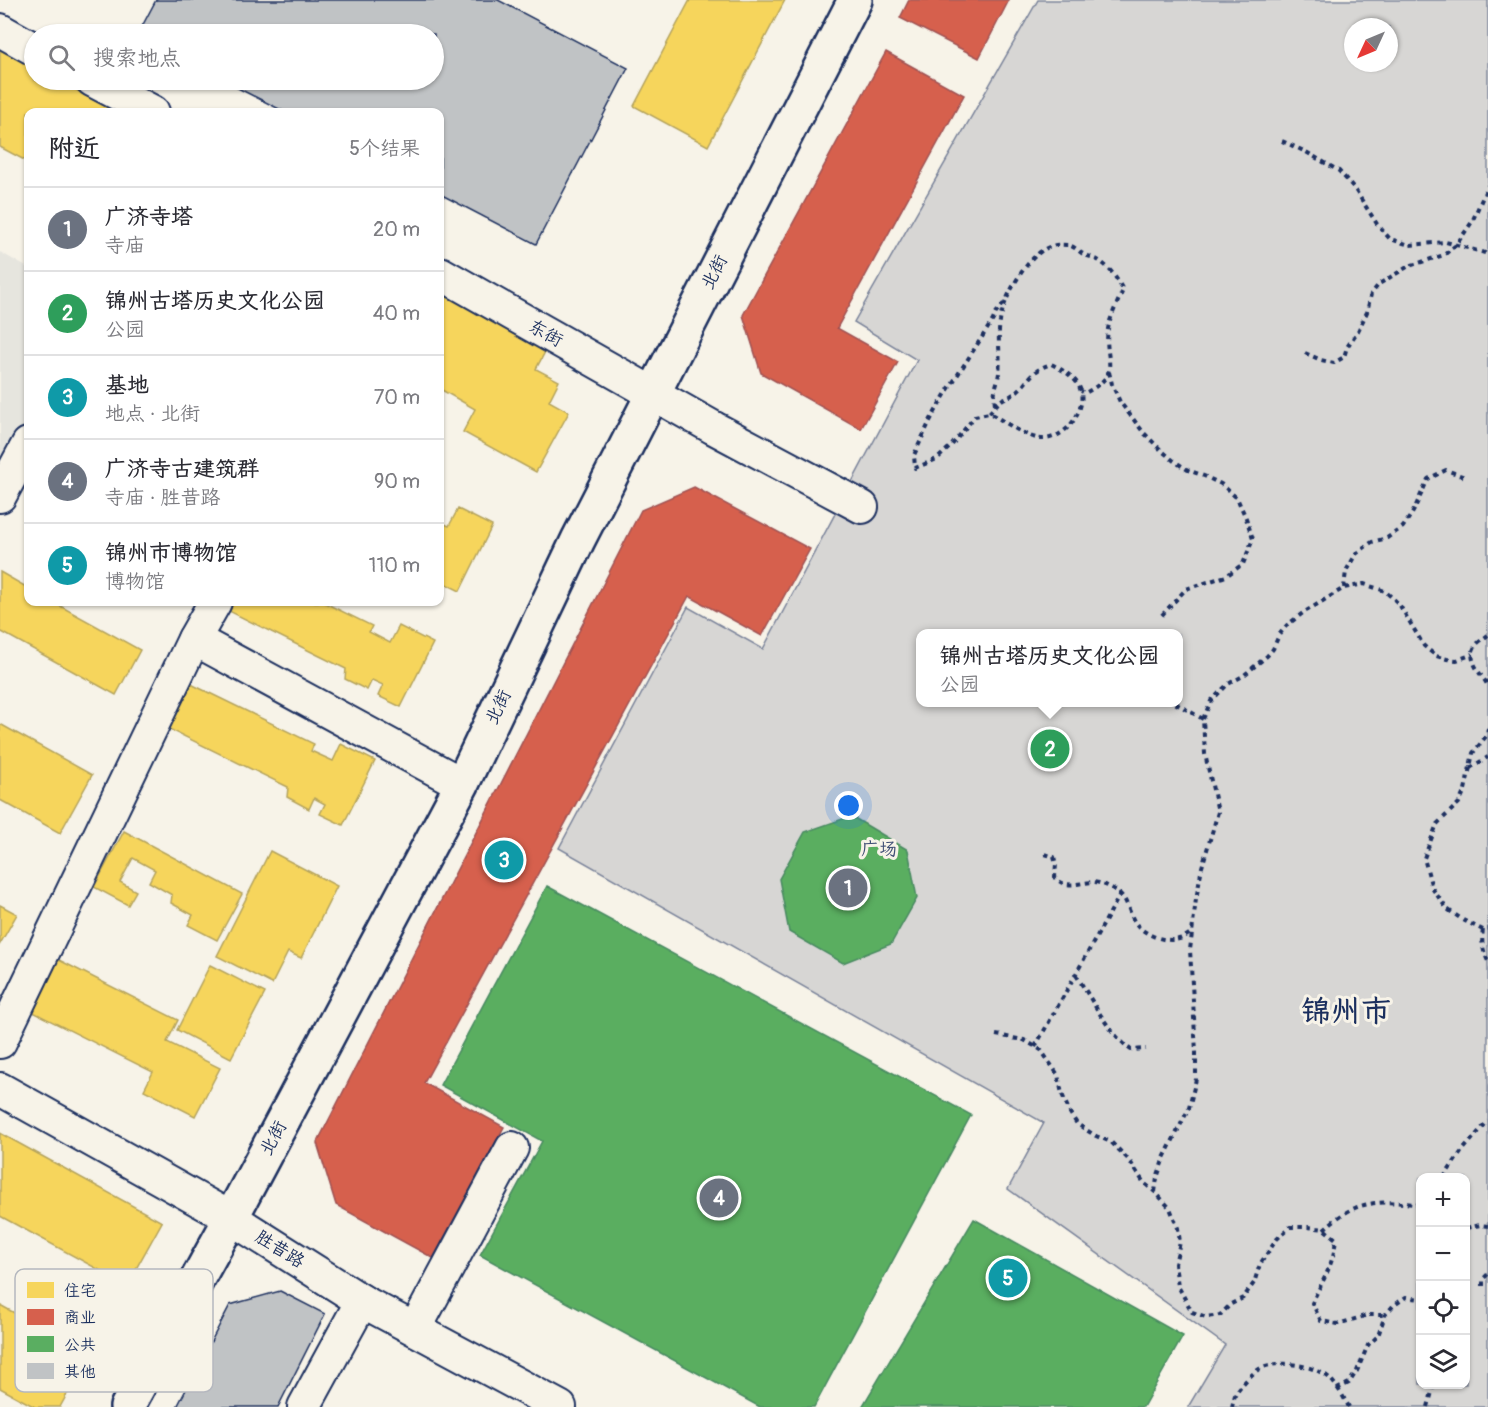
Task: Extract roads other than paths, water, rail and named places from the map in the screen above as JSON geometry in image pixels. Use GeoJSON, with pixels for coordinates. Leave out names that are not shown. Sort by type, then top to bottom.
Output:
{"type":"FeatureCollection","features":[{"type":"Feature","properties":{"kind":"street","name":"北街"},"geometry":{"type":"LineString","coordinates":[[203,1269],[462,784],[578,540],[855,0]]}},
{"type":"Feature","properties":{"kind":"street"},"geometry":{"type":"LineString","coordinates":[[0,30],[24,43]]}},
{"type":"Feature","properties":{"kind":"street"},"geometry":{"type":"LineString","coordinates":[[111,90],[145,108]]}},
{"type":"Feature","properties":{"kind":"street","name":"东街"},"geometry":{"type":"LineString","coordinates":[[444,275],[714,428],[862,507]]}},
{"type":"Feature","properties":{"kind":"street"},"geometry":{"type":"LineString","coordinates":[[0,496],[24,451]]}},
{"type":"Feature","properties":{"kind":"street"},"geometry":{"type":"LineString","coordinates":[[0,1042],[194,639],[213,606]]}},
{"type":"Feature","properties":{"kind":"street"},"geometry":{"type":"LineString","coordinates":[[194,639],[462,784]]}},
{"type":"Feature","properties":{"kind":"street","name":"胜昔路"},"geometry":{"type":"LineString","coordinates":[[0,1089],[231,1218],[362,1300],[560,1407]]}},
{"type":"Feature","properties":{"kind":"street"},"geometry":{"type":"LineString","coordinates":[[415,1329],[512,1148]]}},
{"type":"Feature","properties":{"kind":"street"},"geometry":{"type":"LineString","coordinates":[[304,1407],[362,1300]]}},
{"type":"Feature","properties":{"kind":"street","name":"北街"},"geometry":{"type":"LineString","coordinates":[[127,1407],[135,1392]]}},
{"type":"Feature","properties":{"kind":"place","name":"锦州古塔历史文化公园"},"geometry":{"type":"Point","coordinates":[1050,749]}},
{"type":"Feature","properties":{"kind":"place","name":"基地"},"geometry":{"type":"Point","coordinates":[504,860]}},
{"type":"Feature","properties":{"kind":"place","name":"广济寺塔"},"geometry":{"type":"Point","coordinates":[848,888]}},
{"type":"Feature","properties":{"kind":"place","name":"广济寺古建筑群"},"geometry":{"type":"Point","coordinates":[719,1198]}},
{"type":"Feature","properties":{"kind":"place","name":"锦州市博物馆"},"geometry":{"type":"Point","coordinates":[1008,1278]}},
{"type":"Feature","properties":{"kind":"district","name":"锦州市"},"geometry":{"type":"Point","coordinates":[1346,1011]}},
{"type":"Feature","properties":{"kind":"park label","name":"广场"},"geometry":{"type":"Point","coordinates":[879,849]}}]}
